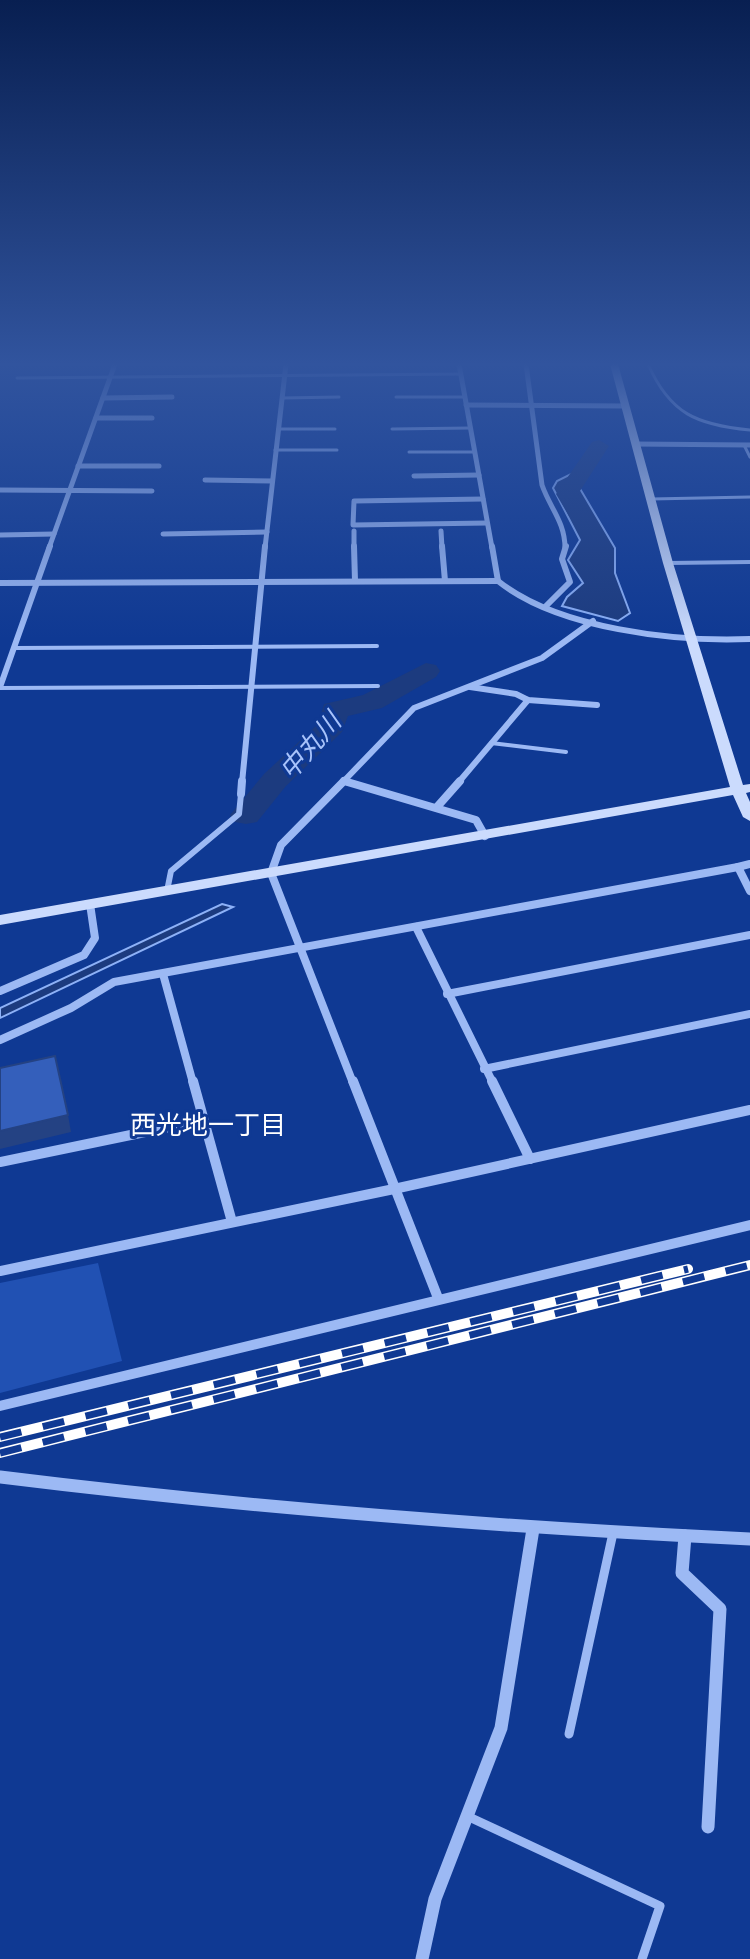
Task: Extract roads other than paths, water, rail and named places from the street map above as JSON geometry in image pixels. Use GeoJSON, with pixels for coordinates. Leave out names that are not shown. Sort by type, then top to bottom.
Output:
{"type":"FeatureCollection","features":[{"type":"Feature","properties":{"kind":"street"},"geometry":{"type":"LineString","coordinates":[[0,687],[82,455]]}},
{"type":"Feature","properties":{"kind":"street"},"geometry":{"type":"LineString","coordinates":[[241,794],[249,686],[263,582],[274,455]]}},
{"type":"Feature","properties":{"kind":"street"},"geometry":{"type":"LineString","coordinates":[[475,455],[498,581],[503,588],[546,606],[637,632],[728,642],[750,639]]}},
{"type":"Feature","properties":{"kind":"street"},"geometry":{"type":"LineString","coordinates":[[539,455],[547,499],[561,518],[566,546],[562,559],[570,582],[546,606]]}},
{"type":"Feature","properties":{"kind":"street"},"geometry":{"type":"LineString","coordinates":[[638,455],[668,563],[744,789],[750,817]]}},
{"type":"Feature","properties":{"kind":"street"},"geometry":{"type":"LineString","coordinates":[[78,466],[159,466]]}},
{"type":"Feature","properties":{"kind":"street"},"geometry":{"type":"LineString","coordinates":[[414,476],[479,475]]}},
{"type":"Feature","properties":{"kind":"street"},"geometry":{"type":"LineString","coordinates":[[205,480],[272,481]]}},
{"type":"Feature","properties":{"kind":"street"},"geometry":{"type":"LineString","coordinates":[[0,490],[152,491]]}},
{"type":"Feature","properties":{"kind":"street"},"geometry":{"type":"LineString","coordinates":[[483,499],[354,501],[353,525],[487,523]]}},
{"type":"Feature","properties":{"kind":"street"},"geometry":{"type":"LineString","coordinates":[[354,531],[355,581]]}},
{"type":"Feature","properties":{"kind":"street"},"geometry":{"type":"LineString","coordinates":[[441,531],[445,581]]}},
{"type":"Feature","properties":{"kind":"street"},"geometry":{"type":"LineString","coordinates":[[163,534],[267,532]]}},
{"type":"Feature","properties":{"kind":"street"},"geometry":{"type":"LineString","coordinates":[[0,535],[54,534]]}},
{"type":"Feature","properties":{"kind":"street"},"geometry":{"type":"LineString","coordinates":[[0,583],[498,581]]}},
{"type":"Feature","properties":{"kind":"street"},"geometry":{"type":"LineString","coordinates":[[438,1298],[271,873],[281,845],[414,708],[542,658],[593,621]]}},
{"type":"Feature","properties":{"kind":"street"},"geometry":{"type":"LineString","coordinates":[[469,686],[516,694],[528,700],[597,705]]}},
{"type":"Feature","properties":{"kind":"street"},"geometry":{"type":"LineString","coordinates":[[437,807],[528,700]]}},
{"type":"Feature","properties":{"kind":"street"},"geometry":{"type":"LineString","coordinates":[[344,781],[476,820],[485,836]]}},
{"type":"Feature","properties":{"kind":"street"},"geometry":{"type":"LineString","coordinates":[[0,920],[744,789]]}},
{"type":"Feature","properties":{"kind":"street"},"geometry":{"type":"LineString","coordinates":[[0,1040],[71,1008],[114,982],[750,864]]}},
{"type":"Feature","properties":{"kind":"street"},"geometry":{"type":"LineString","coordinates":[[738,867],[750,891]]}},
{"type":"Feature","properties":{"kind":"street"},"geometry":{"type":"LineString","coordinates":[[0,991],[84,955],[95,938],[90,904]]}},
{"type":"Feature","properties":{"kind":"street"},"geometry":{"type":"LineString","coordinates":[[416,927],[530,1159]]}},
{"type":"Feature","properties":{"kind":"street"},"geometry":{"type":"LineString","coordinates":[[447,994],[750,935]]}},
{"type":"Feature","properties":{"kind":"street"},"geometry":{"type":"LineString","coordinates":[[163,974],[232,1222]]}},
{"type":"Feature","properties":{"kind":"street"},"geometry":{"type":"LineString","coordinates":[[484,1069],[750,1014]]}},
{"type":"Feature","properties":{"kind":"street"},"geometry":{"type":"LineString","coordinates":[[0,1271],[394,1189],[750,1110]]}},
{"type":"Feature","properties":{"kind":"street"},"geometry":{"type":"LineString","coordinates":[[0,1162],[203,1120]]}},
{"type":"Feature","properties":{"kind":"street"},"geometry":{"type":"LineString","coordinates":[[0,1406],[750,1225]]}},
{"type":"Feature","properties":{"kind":"street"},"geometry":{"type":"LineString","coordinates":[[0,1477],[113,1492],[533,1529],[750,1539]]}},
{"type":"Feature","properties":{"kind":"street"},"geometry":{"type":"LineString","coordinates":[[422,1959],[435,1899],[501,1728],[533,1529]]}},
{"type":"Feature","properties":{"kind":"street"},"geometry":{"type":"LineString","coordinates":[[685,1536],[682,1573],[720,1609],[708,1827]]}},
{"type":"Feature","properties":{"kind":"lane"},"geometry":{"type":"LineString","coordinates":[[651,499],[750,497]]}},
{"type":"Feature","properties":{"kind":"lane"},"geometry":{"type":"LineString","coordinates":[[668,563],[750,562]]}},
{"type":"Feature","properties":{"kind":"lane"},"geometry":{"type":"LineString","coordinates":[[14,648],[377,646]]}},
{"type":"Feature","properties":{"kind":"lane"},"geometry":{"type":"LineString","coordinates":[[0,687],[378,686]]}},
{"type":"Feature","properties":{"kind":"lane"},"geometry":{"type":"LineString","coordinates":[[491,743],[566,752]]}},
{"type":"Feature","properties":{"kind":"lane"},"geometry":{"type":"LineString","coordinates":[[167,891],[171,871],[239,814],[241,794]]}},
{"type":"Feature","properties":{"kind":"lane"},"geometry":{"type":"LineString","coordinates":[[569,1734],[613,1533]]}},
{"type":"Feature","properties":{"kind":"lane"},"geometry":{"type":"LineString","coordinates":[[467,1816],[660,1906],[642,1959]]}},
{"type":"Feature","properties":{"kind":"waterway","name":"中丸川"},"geometry":{"type":"LineString","coordinates":[[577,511],[567,494],[592,455]]}},
{"type":"Feature","properties":{"kind":"waterway","name":"中丸川"},"geometry":{"type":"LineString","coordinates":[[246,815],[275,780],[332,726],[334,710],[372,702],[426,671]]}},
{"type":"Feature","properties":{"kind":"railway"},"geometry":{"type":"LineString","coordinates":[[0,1453],[750,1265]]}},
{"type":"Feature","properties":{"kind":"railway"},"geometry":{"type":"LineString","coordinates":[[0,1437],[688,1269]]}},
{"type":"Feature","properties":{"kind":"district","name":"西光地一丁目"},"geometry":{"type":"Point","coordinates":[208,1125]}}]}
